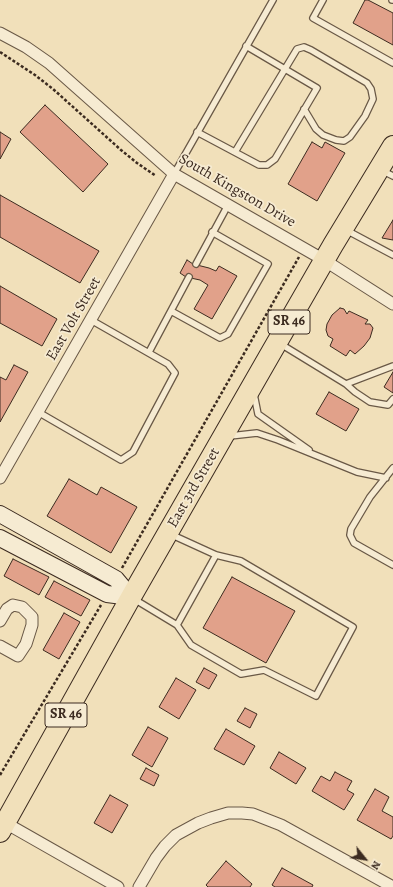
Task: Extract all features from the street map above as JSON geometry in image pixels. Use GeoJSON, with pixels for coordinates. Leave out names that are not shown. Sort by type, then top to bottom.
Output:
{"type":"FeatureCollection","features":[{"type":"Feature","properties":{"kind":"highway","name":"East 3rd Street"},"geometry":{"type":"LineString","coordinates":[[2,825],[324,260],[343,228],[386,172],[393,146]]}},
{"type":"Feature","properties":{"kind":"street","name":"South Kingston Drive"},"geometry":{"type":"LineString","coordinates":[[0,33],[26,47],[49,63],[171,178],[228,205],[324,260],[393,304]]}},
{"type":"Feature","properties":{"kind":"street","name":"East Volt Street"},"geometry":{"type":"LineString","coordinates":[[0,478],[171,178]]}},
{"type":"Feature","properties":{"kind":"street"},"geometry":{"type":"LineString","coordinates":[[0,514],[116,579],[131,597]]}},
{"type":"Feature","properties":{"kind":"street"},"geometry":{"type":"LineString","coordinates":[[0,538],[107,594],[131,597]]}},
{"type":"Feature","properties":{"kind":"street"},"geometry":{"type":"LineString","coordinates":[[0,621],[7,609],[13,605],[22,607],[32,617],[32,625],[26,644],[18,656],[0,646]]}},
{"type":"Feature","properties":{"kind":"street"},"geometry":{"type":"LineString","coordinates":[[139,887],[156,858],[176,835],[198,822],[228,814],[242,813],[253,814],[281,825],[393,887]]}},
{"type":"Feature","properties":{"kind":"street"},"geometry":{"type":"LineString","coordinates":[[2,825],[118,887]]}},
{"type":"Feature","properties":{"kind":"lane"},"geometry":{"type":"LineString","coordinates":[[171,178],[273,0]]}},
{"type":"Feature","properties":{"kind":"lane"},"geometry":{"type":"LineString","coordinates":[[323,0],[313,18],[393,63]]}},
{"type":"Feature","properties":{"kind":"lane"},"geometry":{"type":"LineString","coordinates":[[197,132],[259,165],[267,165],[275,159],[317,88],[246,46]]}},
{"type":"Feature","properties":{"kind":"lane"},"geometry":{"type":"LineString","coordinates":[[235,152],[297,49],[304,47],[368,82],[371,89],[372,99],[365,116],[350,137],[344,141],[336,140],[323,135],[316,129],[304,109]]}},
{"type":"Feature","properties":{"kind":"lane"},"geometry":{"type":"LineString","coordinates":[[196,264],[228,205]]}},
{"type":"Feature","properties":{"kind":"lane"},"geometry":{"type":"LineString","coordinates":[[343,228],[393,255]]}},
{"type":"Feature","properties":{"kind":"lane"},"geometry":{"type":"LineString","coordinates":[[171,311],[220,338],[228,334],[268,264],[212,232]]}},
{"type":"Feature","properties":{"kind":"lane"},"geometry":{"type":"LineString","coordinates":[[149,352],[189,277]]}},
{"type":"Feature","properties":{"kind":"lane"},"geometry":{"type":"LineString","coordinates":[[38,412],[121,460],[133,452],[175,373],[168,364],[149,352],[91,320]]}},
{"type":"Feature","properties":{"kind":"lane"},"geometry":{"type":"LineString","coordinates":[[277,342],[346,384],[370,402],[388,405],[393,399]]}},
{"type":"Feature","properties":{"kind":"lane"},"geometry":{"type":"LineString","coordinates":[[346,384],[393,366]]}},
{"type":"Feature","properties":{"kind":"lane"},"geometry":{"type":"LineString","coordinates":[[253,384],[255,406],[258,414],[316,455]]}},
{"type":"Feature","properties":{"kind":"lane"},"geometry":{"type":"LineString","coordinates":[[220,442],[231,435],[257,433],[357,472],[386,478]]}},
{"type":"Feature","properties":{"kind":"lane"},"geometry":{"type":"LineString","coordinates":[[393,468],[370,497],[351,530],[350,535],[354,543],[393,565]]}},
{"type":"Feature","properties":{"kind":"lane"},"geometry":{"type":"LineString","coordinates":[[131,597],[177,625],[192,645],[241,674],[264,670],[316,696],[353,627],[241,561],[216,555],[168,533]]}},
{"type":"Feature","properties":{"kind":"lane"},"geometry":{"type":"LineString","coordinates":[[177,625],[216,555]]}},
{"type":"Feature","properties":{"kind":"path"},"geometry":{"type":"LineString","coordinates":[[0,52],[53,89],[137,163],[171,178]]}},
{"type":"Feature","properties":{"kind":"path"},"geometry":{"type":"LineString","coordinates":[[125,563],[295,264]]}},
{"type":"Feature","properties":{"kind":"path"},"geometry":{"type":"LineString","coordinates":[[0,775],[101,604]]}},
{"type":"Feature","properties":{"kind":"building"},"geometry":{"type":"Polygon","coordinates":[[[365,0],[368,0],[393,13],[393,45],[353,23],[365,0]]]}},
{"type":"Feature","properties":{"kind":"building"},"geometry":{"type":"Polygon","coordinates":[[[45,105],[108,164],[83,192],[20,132],[45,105]]]}},
{"type":"Feature","properties":{"kind":"building"},"geometry":{"type":"Polygon","coordinates":[[[0,132],[11,139],[0,159],[0,132]]]}},
{"type":"Feature","properties":{"kind":"building"},"geometry":{"type":"Polygon","coordinates":[[[312,142],[322,148],[325,142],[345,153],[317,201],[288,184],[312,142]]]}},
{"type":"Feature","properties":{"kind":"building"},"geometry":{"type":"Polygon","coordinates":[[[0,195],[99,251],[80,283],[0,237],[0,195]]]}},
{"type":"Feature","properties":{"kind":"building"},"geometry":{"type":"Polygon","coordinates":[[[393,220],[393,240],[382,238],[393,220]]]}},
{"type":"Feature","properties":{"kind":"building"},"geometry":{"type":"Polygon","coordinates":[[[187,260],[193,264],[216,271],[219,266],[237,276],[212,319],[194,309],[208,285],[200,280],[186,277],[180,273],[187,260]]]}},
{"type":"Feature","properties":{"kind":"building"},"geometry":{"type":"Polygon","coordinates":[[[0,286],[57,319],[42,346],[0,323],[0,286]]]}},
{"type":"Feature","properties":{"kind":"building"},"geometry":{"type":"Polygon","coordinates":[[[340,308],[344,309],[347,314],[349,311],[368,320],[365,324],[370,324],[373,328],[370,338],[355,354],[350,350],[346,356],[330,346],[333,339],[328,336],[326,330],[327,324],[332,315],[340,308]]]}},
{"type":"Feature","properties":{"kind":"building"},"geometry":{"type":"Polygon","coordinates":[[[14,365],[28,372],[0,422],[0,377],[6,380],[14,365]]]}},
{"type":"Feature","properties":{"kind":"building"},"geometry":{"type":"Polygon","coordinates":[[[393,372],[393,393],[384,387],[393,372]]]}},
{"type":"Feature","properties":{"kind":"building"},"geometry":{"type":"Polygon","coordinates":[[[329,392],[359,409],[346,431],[316,414],[329,392]]]}},
{"type":"Feature","properties":{"kind":"building"},"geometry":{"type":"Polygon","coordinates":[[[69,479],[97,495],[101,487],[137,507],[111,553],[47,516],[69,479]]]}},
{"type":"Feature","properties":{"kind":"building"},"geometry":{"type":"Polygon","coordinates":[[[13,559],[49,577],[39,595],[4,576],[13,559]]]}},
{"type":"Feature","properties":{"kind":"building"},"geometry":{"type":"Polygon","coordinates":[[[232,577],[295,611],[266,663],[203,628],[232,577]]]}},
{"type":"Feature","properties":{"kind":"building"},"geometry":{"type":"Polygon","coordinates":[[[54,581],[90,600],[81,616],[45,597],[54,581]]]}},
{"type":"Feature","properties":{"kind":"building"},"geometry":{"type":"Polygon","coordinates":[[[64,613],[80,622],[59,659],[43,650],[64,613]]]}},
{"type":"Feature","properties":{"kind":"building"},"geometry":{"type":"Polygon","coordinates":[[[204,668],[217,675],[209,689],[196,682],[204,668]]]}},
{"type":"Feature","properties":{"kind":"building"},"geometry":{"type":"Polygon","coordinates":[[[176,678],[196,690],[179,719],[159,707],[176,678]]]}},
{"type":"Feature","properties":{"kind":"building"},"geometry":{"type":"Polygon","coordinates":[[[245,708],[257,714],[250,728],[237,721],[245,708]]]}},
{"type":"Feature","properties":{"kind":"building"},"geometry":{"type":"Polygon","coordinates":[[[148,727],[168,738],[152,767],[132,755],[148,727]]]}},
{"type":"Feature","properties":{"kind":"building"},"geometry":{"type":"Polygon","coordinates":[[[226,729],[255,746],[244,765],[214,749],[226,729]]]}},
{"type":"Feature","properties":{"kind":"building"},"geometry":{"type":"Polygon","coordinates":[[[279,752],[306,768],[296,784],[270,768],[279,752]]]}},
{"type":"Feature","properties":{"kind":"building"},"geometry":{"type":"Polygon","coordinates":[[[146,768],[159,775],[154,786],[140,779],[146,768]]]}},
{"type":"Feature","properties":{"kind":"building"},"geometry":{"type":"Polygon","coordinates":[[[335,772],[352,781],[347,790],[354,794],[344,810],[312,791],[321,776],[330,781],[335,772]]]}},
{"type":"Feature","properties":{"kind":"building"},"geometry":{"type":"Polygon","coordinates":[[[375,789],[389,797],[382,811],[393,817],[393,836],[391,839],[357,820],[375,789]]]}},
{"type":"Feature","properties":{"kind":"building"},"geometry":{"type":"Polygon","coordinates":[[[110,795],[128,805],[112,833],[94,823],[110,795]]]}},
{"type":"Feature","properties":{"kind":"building"},"geometry":{"type":"Polygon","coordinates":[[[226,861],[252,884],[250,887],[208,887],[206,885],[226,861]]]}},
{"type":"Feature","properties":{"kind":"building"},"geometry":{"type":"Polygon","coordinates":[[[282,868],[313,885],[312,887],[275,887],[272,885],[282,868]]]}}]}
